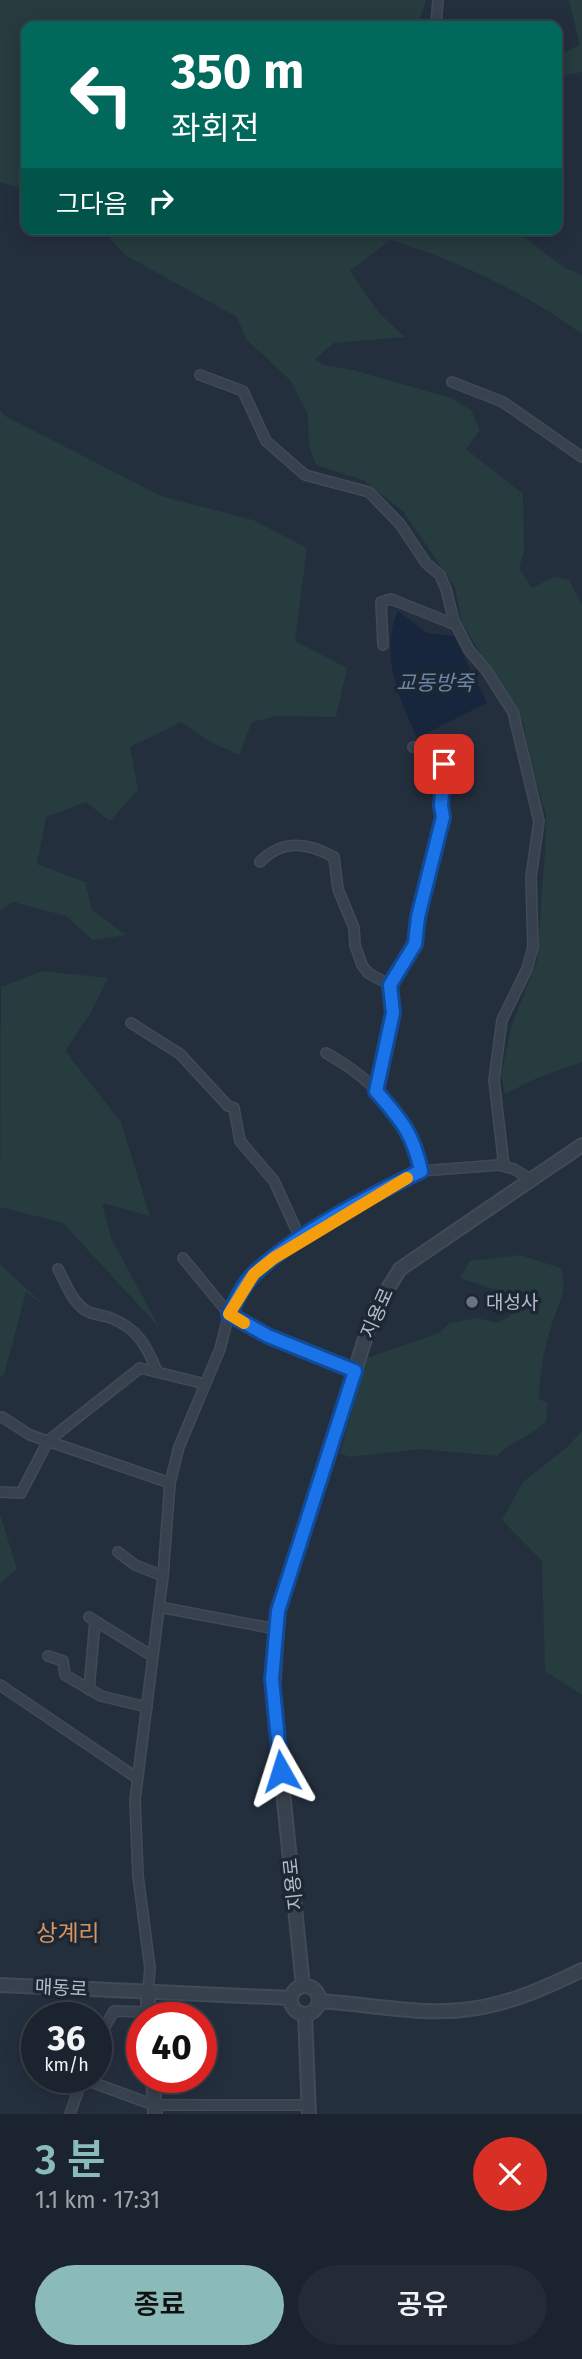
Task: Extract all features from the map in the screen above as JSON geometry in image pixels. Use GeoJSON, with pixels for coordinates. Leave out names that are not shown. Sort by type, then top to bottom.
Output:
{"type":"FeatureCollection","features":[{"type":"Feature","properties":{"kind":"street"},"geometry":{"type":"LineString","coordinates":[[436,21],[438,0]]}},
{"type":"Feature","properties":{"kind":"street"},"geometry":{"type":"LineString","coordinates":[[200,375],[243,391],[266,441],[305,475],[369,492],[400,524],[426,563],[440,575],[456,625],[469,650],[486,670],[513,712],[539,821],[531,877],[533,947],[527,969],[502,1020],[494,1080],[504,1166]]}},
{"type":"Feature","properties":{"kind":"street"},"geometry":{"type":"LineString","coordinates":[[452,382],[503,402],[582,457]]}},
{"type":"Feature","properties":{"kind":"street"},"geometry":{"type":"LineString","coordinates":[[383,645],[381,602],[391,599],[456,625]]}},
{"type":"Feature","properties":{"kind":"street"},"geometry":{"type":"LineString","coordinates":[[376,1091],[393,1013],[390,985],[415,944],[418,917],[443,817],[443,754],[413,747]]}},
{"type":"Feature","properties":{"kind":"street"},"geometry":{"type":"LineString","coordinates":[[260,862],[270,851],[285,844],[305,846],[334,857],[338,889],[354,928],[355,945],[362,964],[368,972],[390,985]]}},
{"type":"Feature","properties":{"kind":"street"},"geometry":{"type":"LineString","coordinates":[[131,1023],[180,1054],[221,1099],[234,1108],[240,1141],[274,1181],[300,1240]]}},
{"type":"Feature","properties":{"kind":"street"},"geometry":{"type":"LineString","coordinates":[[326,1053],[350,1067],[406,1125],[415,1142],[421,1171]]}},
{"type":"Feature","properties":{"kind":"street","name":"지용로"},"geometry":{"type":"LineString","coordinates":[[303,1986],[273,1694],[276,1629],[278,1611],[374,1311],[384,1290],[400,1269],[582,1145]]}},
{"type":"Feature","properties":{"kind":"street"},"geometry":{"type":"LineString","coordinates":[[148,2002],[150,1968],[135,1834],[137,1778],[163,1576],[170,1482],[179,1447],[205,1384],[229,1314],[254,1274],[300,1240],[421,1171],[504,1166],[531,1180]]}},
{"type":"Feature","properties":{"kind":"street"},"geometry":{"type":"LineString","coordinates":[[183,1258],[229,1314],[268,1336],[355,1371]]}},
{"type":"Feature","properties":{"kind":"street"},"geometry":{"type":"LineString","coordinates":[[58,1269],[68,1292],[84,1310],[110,1318],[136,1331],[147,1346],[157,1371]]}},
{"type":"Feature","properties":{"kind":"street"},"geometry":{"type":"LineString","coordinates":[[0,1492],[20,1493],[48,1441],[139,1368],[205,1384]]}},
{"type":"Feature","properties":{"kind":"street"},"geometry":{"type":"LineString","coordinates":[[2,1417],[19,1431],[170,1482]]}},
{"type":"Feature","properties":{"kind":"street"},"geometry":{"type":"LineString","coordinates":[[118,1552],[135,1565],[163,1576]]}},
{"type":"Feature","properties":{"kind":"street"},"geometry":{"type":"LineString","coordinates":[[159,1607],[276,1629]]}},
{"type":"Feature","properties":{"kind":"street"},"geometry":{"type":"LineString","coordinates":[[89,1690],[92,1619],[152,1656]]}},
{"type":"Feature","properties":{"kind":"street"},"geometry":{"type":"LineString","coordinates":[[48,1657],[63,1661],[65,1675],[89,1690],[101,1696],[147,1707]]}},
{"type":"Feature","properties":{"kind":"street"},"geometry":{"type":"LineString","coordinates":[[0,1685],[137,1778]]}},
{"type":"Feature","properties":{"kind":"street"},"geometry":{"type":"LineString","coordinates":[[319,2001],[418,2010],[469,2009],[513,2000],[582,1970]]}},
{"type":"Feature","properties":{"kind":"street","name":"매동로"},"geometry":{"type":"LineString","coordinates":[[0,1985],[291,1998]]}},
{"type":"Feature","properties":{"kind":"street"},"geometry":{"type":"LineString","coordinates":[[303,1986],[314,1990],[319,2001],[316,2010],[305,2015],[294,2010],[291,1998],[294,1991],[303,1986]]}},
{"type":"Feature","properties":{"kind":"street"},"geometry":{"type":"LineString","coordinates":[[112,2090],[155,2109],[309,2110],[305,2015]]}},
{"type":"Feature","properties":{"kind":"street"},"geometry":{"type":"LineString","coordinates":[[70,2114],[78,2093]]}},
{"type":"Feature","properties":{"kind":"green space"},"geometry":{"type":"Polygon","coordinates":[[[0,0],[426,0],[419,21],[21,21],[21,188],[0,182],[0,0]]]}},
{"type":"Feature","properties":{"kind":"green space"},"geometry":{"type":"Polygon","coordinates":[[[569,0],[582,0],[582,72],[562,76],[562,54],[580,45],[569,0]]]}},
{"type":"Feature","properties":{"kind":"green space"},"geometry":{"type":"Polygon","coordinates":[[[107,235],[522,235],[563,267],[582,275],[582,334],[538,305],[490,279],[440,257],[390,240],[350,271],[379,313],[405,337],[334,343],[315,359],[324,365],[353,370],[451,398],[471,410],[480,430],[466,449],[523,494],[524,552],[519,568],[532,588],[554,577],[569,580],[582,604],[582,1062],[537,1078],[505,1094],[501,1076],[511,1027],[537,961],[546,815],[528,752],[524,724],[462,623],[455,587],[403,511],[363,480],[316,465],[309,446],[308,415],[291,381],[246,339],[237,317],[125,255],[107,235]]]}},
{"type":"Feature","properties":{"kind":"green space"},"geometry":{"type":"Polygon","coordinates":[[[0,410],[5,416],[161,496],[253,520],[307,548],[295,641],[347,668],[336,717],[276,716],[252,722],[239,755],[211,742],[181,722],[130,747],[138,790],[110,821],[86,802],[46,817],[37,864],[85,882],[92,910],[126,935],[93,940],[66,916],[13,902],[0,911],[0,410]]]}},
{"type":"Feature","properties":{"kind":"green space"},"geometry":{"type":"Polygon","coordinates":[[[42,971],[108,978],[90,1014],[65,1051],[121,1122],[150,1216],[102,1203],[111,1238],[159,1327],[63,1223],[0,1207],[1,987],[42,971]]]}},
{"type":"Feature","properties":{"kind":"green space"},"geometry":{"type":"Polygon","coordinates":[[[520,1255],[561,1268],[563,1275],[561,1298],[548,1335],[541,1372],[539,1399],[548,1403],[546,1421],[497,1456],[420,1449],[349,1457],[340,1453],[367,1358],[439,1333],[449,1323],[477,1318],[497,1323],[510,1316],[515,1307],[510,1295],[460,1278],[470,1261],[520,1255]]]}},
{"type":"Feature","properties":{"kind":"green space"},"geometry":{"type":"Polygon","coordinates":[[[0,1264],[47,1308],[26,1292],[4,1375],[0,1376],[0,1264]]]}},
{"type":"Feature","properties":{"kind":"green space"},"geometry":{"type":"Polygon","coordinates":[[[582,1431],[582,1695],[545,1671],[542,1561],[502,1520],[523,1482],[566,1448],[582,1431]]]}},
{"type":"Feature","properties":{"kind":"green space"},"geometry":{"type":"Polygon","coordinates":[[[0,1514],[17,1569],[0,1584],[0,1514]]]}},
{"type":"Feature","properties":{"kind":"water","name":"교동방죽"},"geometry":{"type":"Polygon","coordinates":[[[398,611],[427,633],[454,636],[487,703],[417,738],[398,691],[391,659],[390,643],[398,611]]]}},
{"type":"Feature","properties":{"kind":"slow traffic"},"geometry":{"type":"LineString","coordinates":[[244,1323],[229,1314],[254,1274],[300,1240],[407,1178]]}},
{"type":"Feature","properties":{"kind":"place","name":"대성사"},"geometry":{"type":"Point","coordinates":[472,1302]}},
{"type":"Feature","properties":{"kind":"district","name":"상계리"},"geometry":{"type":"Point","coordinates":[68,1933]}},
{"type":"Feature","properties":{"kind":"route"},"geometry":{"type":"LineString","coordinates":[[281,1771],[272,1679],[278,1611],[355,1371],[268,1336],[229,1314],[254,1274],[274,1258],[355,1207],[421,1171],[415,1142],[406,1125],[376,1091],[388,1050],[393,1013],[390,985],[411,955],[415,944],[418,917],[443,817],[441,785],[444,764]]}}]}
